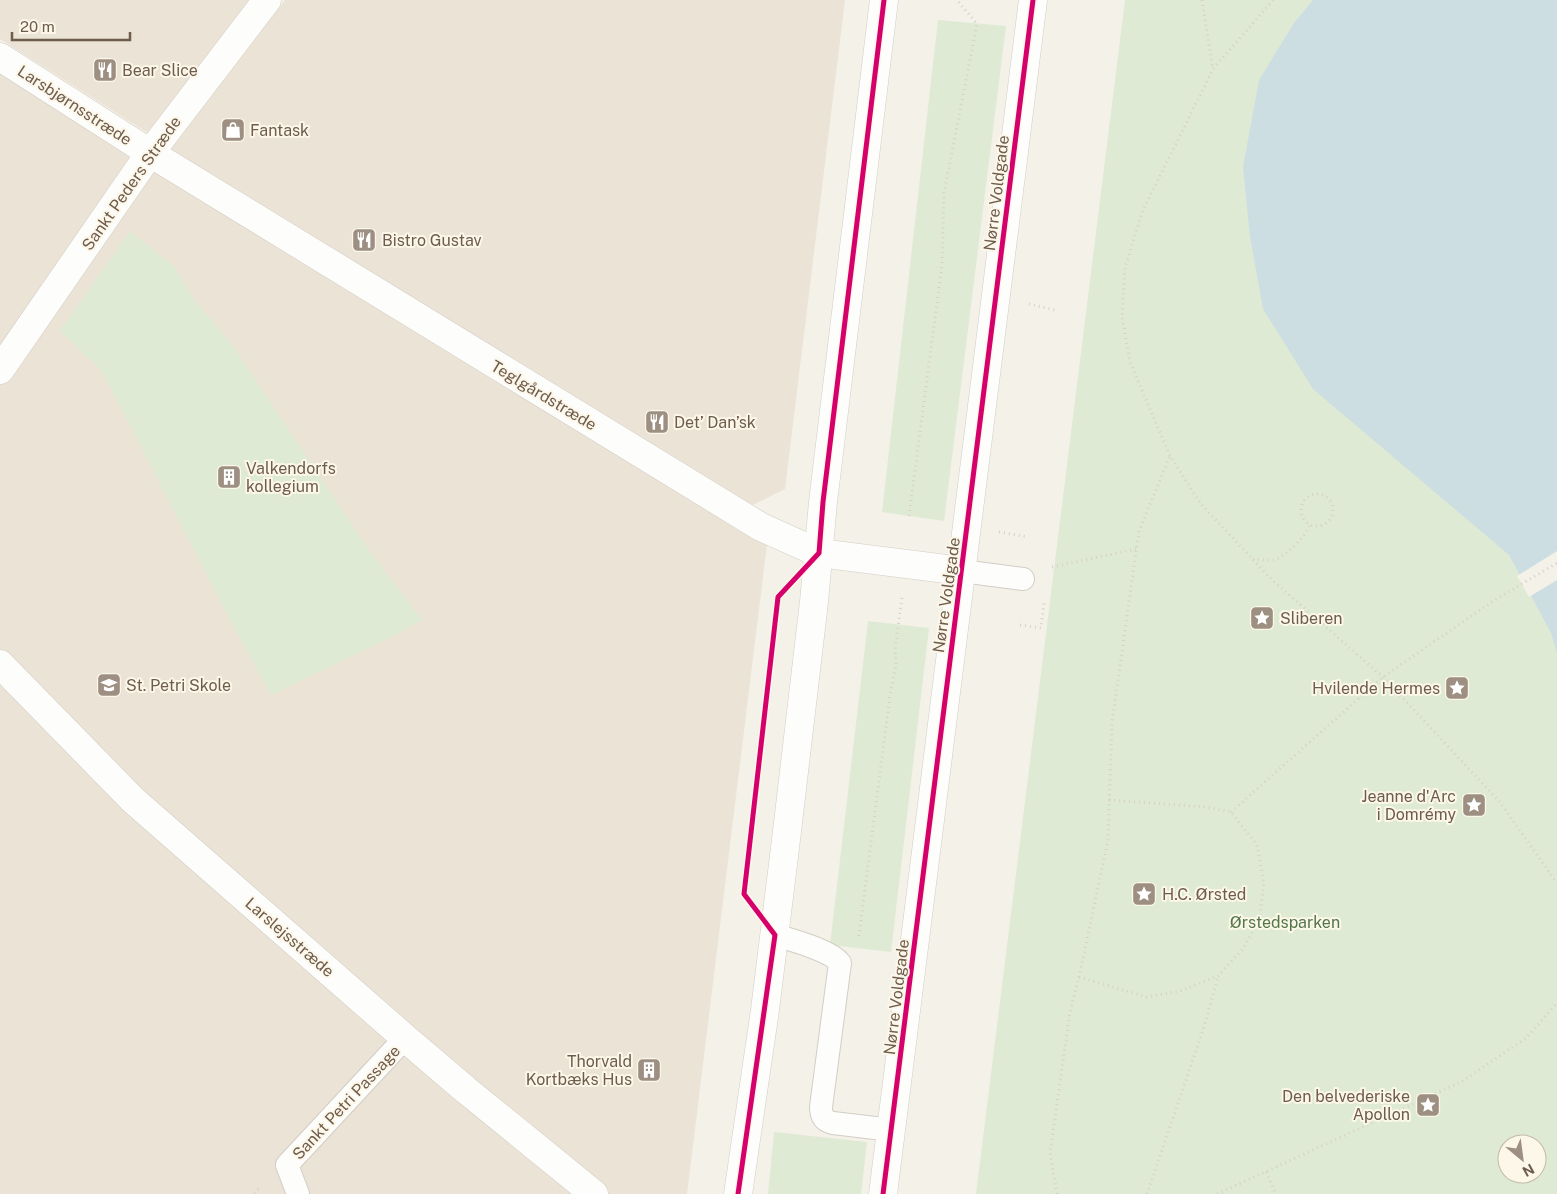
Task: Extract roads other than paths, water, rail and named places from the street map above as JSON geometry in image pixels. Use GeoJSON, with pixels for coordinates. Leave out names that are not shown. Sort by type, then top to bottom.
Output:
{"type":"FeatureCollection","features":[{"type":"Feature","properties":{"kind":"street","name":"Sankt Peders Stræde"},"geometry":{"type":"LineString","coordinates":[[0,370],[150,153],[267,0]]}},
{"type":"Feature","properties":{"kind":"street"},"geometry":{"type":"LineString","coordinates":[[738,1194],[774,935],[814,602],[823,502],[884,0]]}},
{"type":"Feature","properties":{"kind":"street","name":"Nørre Voldgade"},"geometry":{"type":"LineString","coordinates":[[883,1194],[1033,0]]}},
{"type":"Feature","properties":{"kind":"street","name":"Larsbjørnsstræde"},"geometry":{"type":"LineString","coordinates":[[0,57],[150,153]]}},
{"type":"Feature","properties":{"kind":"street","name":"Teglgårdstræde"},"geometry":{"type":"LineString","coordinates":[[150,153],[760,527],[819,553],[962,571]]}},
{"type":"Feature","properties":{"kind":"street","name":"Larslejsstræde"},"geometry":{"type":"LineString","coordinates":[[0,664],[133,800],[405,1038],[594,1194]]}},
{"type":"Feature","properties":{"kind":"lane"},"geometry":{"type":"LineString","coordinates":[[962,571],[1023,579]]}},
{"type":"Feature","properties":{"kind":"lane"},"geometry":{"type":"LineString","coordinates":[[774,935],[825,952],[840,963],[820,1107],[823,1117],[827,1122],[892,1130]]}},
{"type":"Feature","properties":{"kind":"lane","name":"Sankt Petri Passage"},"geometry":{"type":"LineString","coordinates":[[298,1194],[287,1165],[405,1038]]}},
{"type":"Feature","properties":{"kind":"place","name":"Bear Slice"},"geometry":{"type":"Point","coordinates":[105,70]}},
{"type":"Feature","properties":{"kind":"place","name":"Fantask"},"geometry":{"type":"Point","coordinates":[233,130]}},
{"type":"Feature","properties":{"kind":"place","name":"Bistro Gustav"},"geometry":{"type":"Point","coordinates":[364,240]}},
{"type":"Feature","properties":{"kind":"place","name":"Det’ Dan’sk"},"geometry":{"type":"Point","coordinates":[657,422]}},
{"type":"Feature","properties":{"kind":"place","name":"Valkendorfs kollegium"},"geometry":{"type":"Point","coordinates":[229,477]}},
{"type":"Feature","properties":{"kind":"place","name":"Sliberen"},"geometry":{"type":"Point","coordinates":[1262,618]}},
{"type":"Feature","properties":{"kind":"place","name":"St. Petri Skole"},"geometry":{"type":"Point","coordinates":[109,685]}},
{"type":"Feature","properties":{"kind":"place","name":"Hvilende Hermes"},"geometry":{"type":"Point","coordinates":[1457,688]}},
{"type":"Feature","properties":{"kind":"place","name":"Jeanne d'Arc i Domrémy"},"geometry":{"type":"Point","coordinates":[1474,805]}},
{"type":"Feature","properties":{"kind":"place","name":"H.C. Ørsted"},"geometry":{"type":"Point","coordinates":[1144,894]}},
{"type":"Feature","properties":{"kind":"place","name":"Thorvald Kortbæks Hus"},"geometry":{"type":"Point","coordinates":[649,1070]}},
{"type":"Feature","properties":{"kind":"place","name":"Den belvederiske Apollon"},"geometry":{"type":"Point","coordinates":[1428,1105]}},
{"type":"Feature","properties":{"kind":"park label","name":"Ørstedsparken"},"geometry":{"type":"Point","coordinates":[1285,922]}}]}
